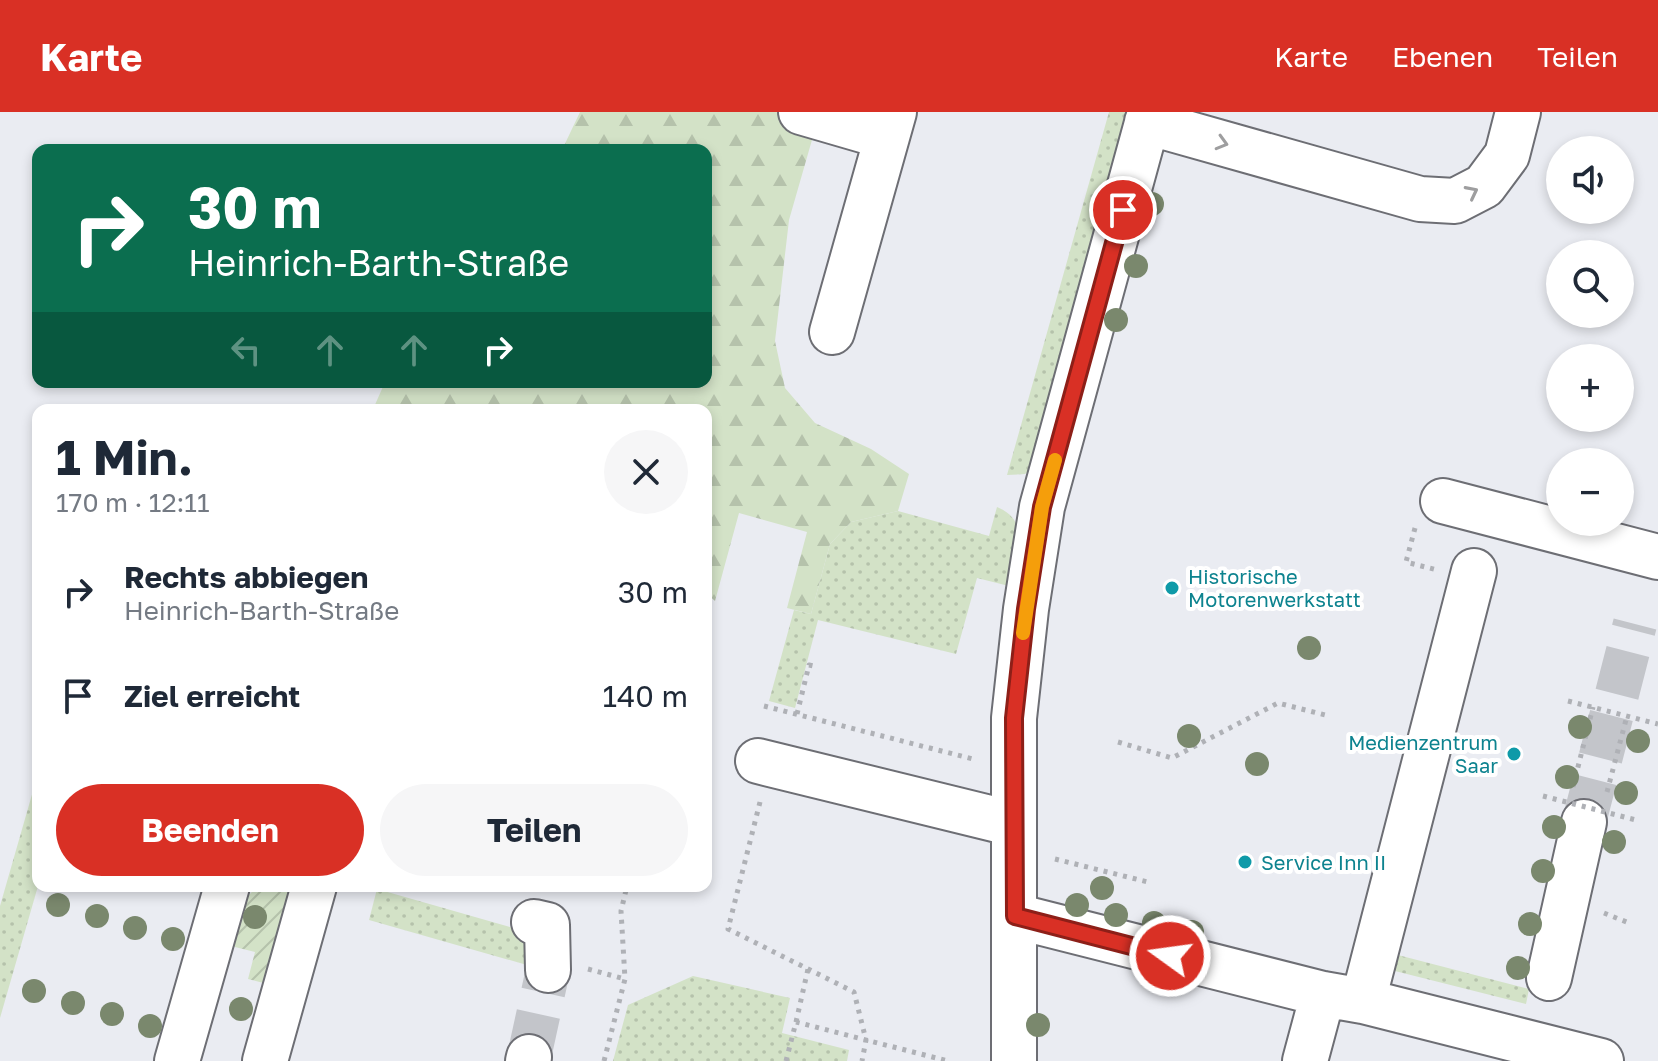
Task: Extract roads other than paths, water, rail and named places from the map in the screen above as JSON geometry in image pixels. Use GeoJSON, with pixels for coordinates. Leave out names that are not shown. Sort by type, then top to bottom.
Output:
{"type":"FeatureCollection","features":[{"type":"Feature","properties":{"kind":"street"},"geometry":{"type":"LineString","coordinates":[[801,112],[890,124],[832,332]]}},
{"type":"Feature","properties":{"kind":"street"},"geometry":{"type":"LineString","coordinates":[[1014,1061],[1013,769],[1014,718],[1022,640],[1042,507],[1149,117],[1420,199],[1455,201],[1484,186],[1507,155],[1518,112]]}},
{"type":"Feature","properties":{"kind":"street"},"geometry":{"type":"LineString","coordinates":[[1430,511],[1658,557]]}},
{"type":"Feature","properties":{"kind":"street"},"geometry":{"type":"LineString","coordinates":[[1305,1061],[1343,998],[1474,571]]}},
{"type":"Feature","properties":{"kind":"street"},"geometry":{"type":"LineString","coordinates":[[760,776],[1014,824]]}},
{"type":"Feature","properties":{"kind":"street"},"geometry":{"type":"LineString","coordinates":[[1549,978],[1585,812]]}},
{"type":"Feature","properties":{"kind":"street"},"geometry":{"type":"LineString","coordinates":[[177,1061],[225,892]]}},
{"type":"Feature","properties":{"kind":"street"},"geometry":{"type":"LineString","coordinates":[[265,1061],[312,892]]}},
{"type":"Feature","properties":{"kind":"street"},"geometry":{"type":"LineString","coordinates":[[1015,916],[1601,1061]]}},
{"type":"Feature","properties":{"kind":"street"},"geometry":{"type":"LineString","coordinates":[[534,922],[547,925],[548,970]]}},
{"type":"Feature","properties":{"kind":"tunnel"},"geometry":{"type":"LineString","coordinates":[[1584,822],[1635,624]]}},
{"type":"Feature","properties":{"kind":"tunnel"},"geometry":{"type":"LineString","coordinates":[[529,1057],[548,970]]}},
{"type":"Feature","properties":{"kind":"place","name":"Historische Motorenwerkstatt"},"geometry":{"type":"Point","coordinates":[1172,588]}},
{"type":"Feature","properties":{"kind":"place","name":"Medienzentrum Saar"},"geometry":{"type":"Point","coordinates":[1514,754]}},
{"type":"Feature","properties":{"kind":"place","name":"Service Inn II"},"geometry":{"type":"Point","coordinates":[1245,862]}}]}
